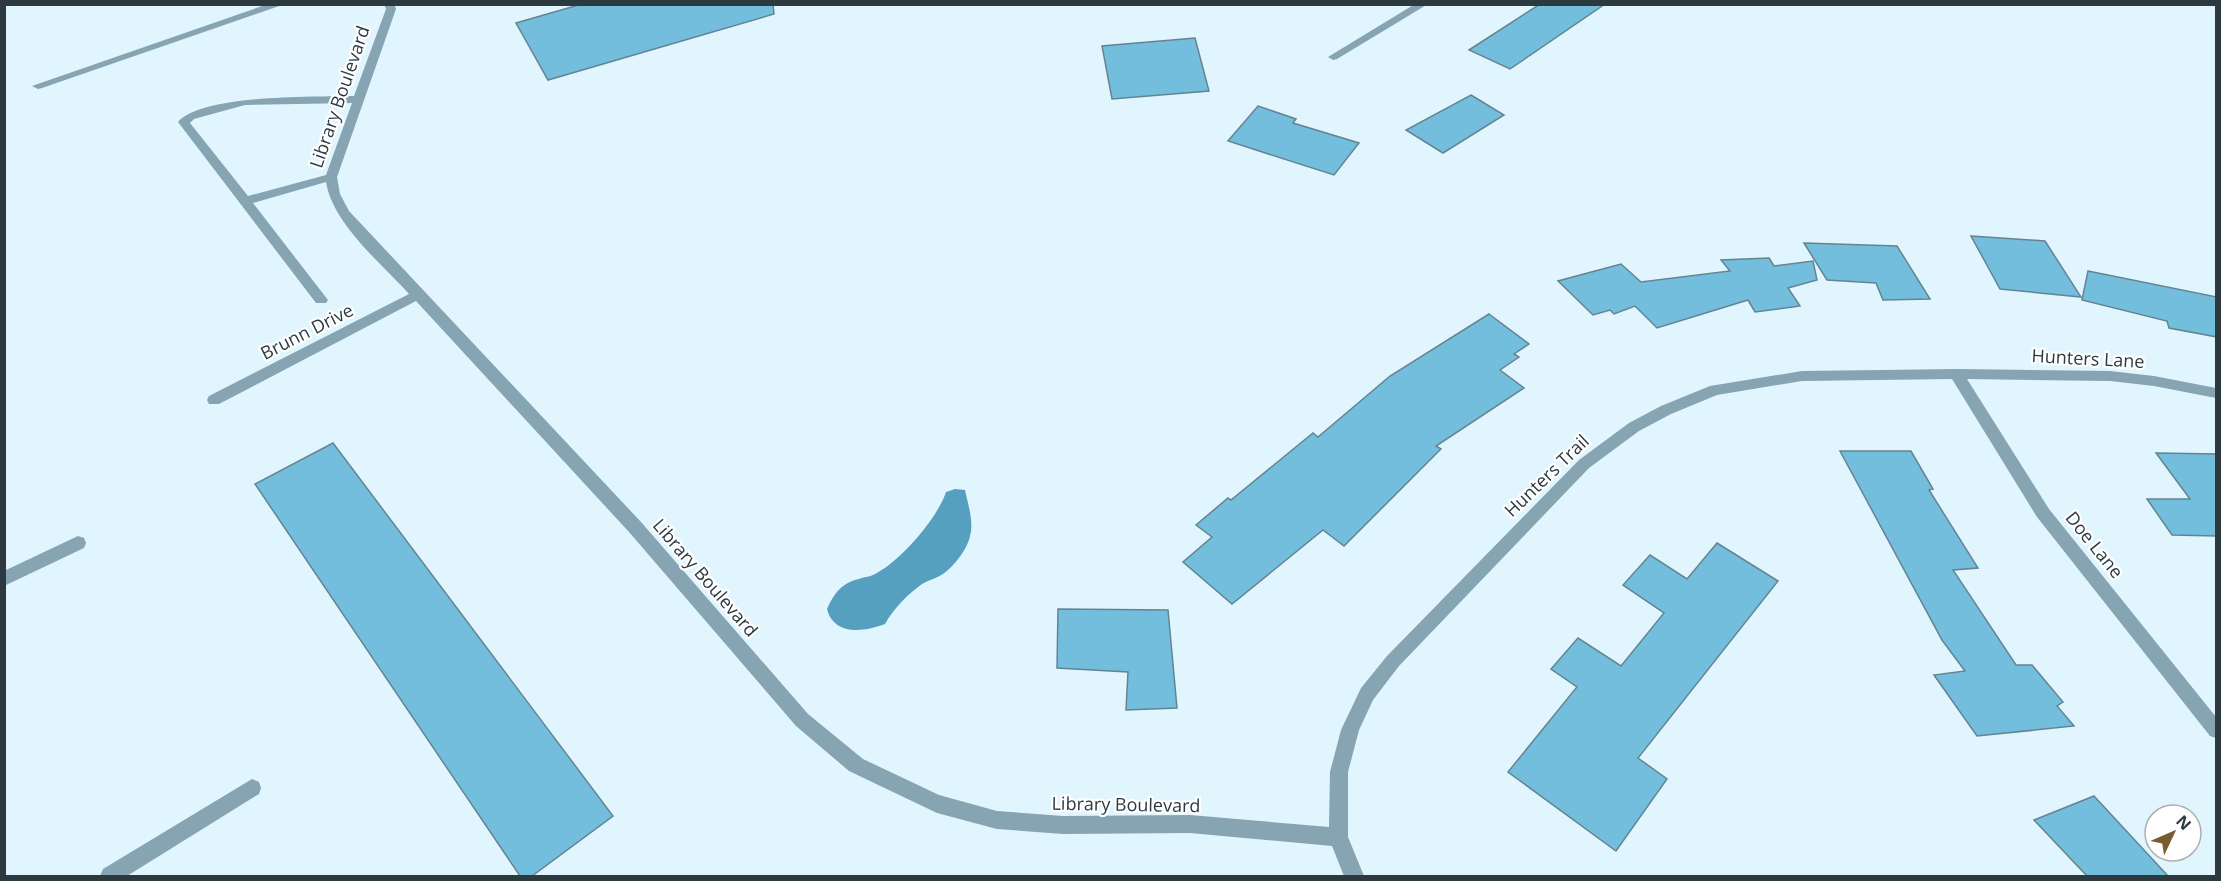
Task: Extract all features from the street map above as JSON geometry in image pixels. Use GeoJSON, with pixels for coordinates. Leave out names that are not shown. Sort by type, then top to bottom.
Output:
{"type":"FeatureCollection","features":[{"type":"Feature","properties":{"kind":"street"},"geometry":{"type":"LineString","coordinates":[[38,86],[280,4]]}},
{"type":"Feature","properties":{"kind":"street","name":"Library Boulevard"},"geometry":{"type":"LineString","coordinates":[[389,4],[391,9],[331,177],[334,195],[344,213],[417,295],[635,527],[802,720],[856,765],[890,783],[937,804],[997,820],[1063,825],[1190,824],[1338,837]]}},
{"type":"Feature","properties":{"kind":"street"},"geometry":{"type":"LineString","coordinates":[[1334,57],[1423,4]]}},
{"type":"Feature","properties":{"kind":"street"},"geometry":{"type":"LineString","coordinates":[[321,300],[184,122],[190,117],[245,102],[359,99]]}},
{"type":"Feature","properties":{"kind":"street"},"geometry":{"type":"LineString","coordinates":[[244,201],[331,177]]}},
{"type":"Feature","properties":{"kind":"street","name":"Brunn Drive"},"geometry":{"type":"LineString","coordinates":[[214,400],[417,295]]}},
{"type":"Feature","properties":{"kind":"street","name":"Hunters Trail"},"geometry":{"type":"LineString","coordinates":[[1338,837],[1339,772],[1350,730],[1367,694],[1393,661],[1463,587],[1584,464],[1611,442],[1666,410],[1715,390],[1754,382],[1802,376],[1956,374]]}},
{"type":"Feature","properties":{"kind":"street","name":"Hunters Lane"},"geometry":{"type":"LineString","coordinates":[[1956,374],[2110,376],[2154,381],[2217,393]]}},
{"type":"Feature","properties":{"kind":"street","name":"Doe Lane"},"geometry":{"type":"LineString","coordinates":[[1956,374],[2043,513],[2217,730]]}},
{"type":"Feature","properties":{"kind":"street"},"geometry":{"type":"LineString","coordinates":[[4,579],[78,543]]}},
{"type":"Feature","properties":{"kind":"street"},"geometry":{"type":"LineString","coordinates":[[110,876],[252,788]]}},
{"type":"Feature","properties":{"kind":"street"},"geometry":{"type":"LineString","coordinates":[[1338,837],[1354,876]]}},
{"type":"Feature","properties":{"kind":"water"},"geometry":{"type":"Polygon","coordinates":[[[955,489],[965,490],[971,525],[968,541],[956,562],[943,574],[922,584],[912,592],[885,624],[868,629],[851,630],[836,624],[827,609],[839,590],[847,583],[873,575],[894,561],[926,527],[946,492],[955,489]]]}},
{"type":"Feature","properties":{"kind":"building"},"geometry":{"type":"Polygon","coordinates":[[[582,4],[773,4],[774,14],[548,80],[516,23],[582,4]]]}},
{"type":"Feature","properties":{"kind":"building"},"geometry":{"type":"Polygon","coordinates":[[[1540,4],[1605,4],[1510,69],[1469,50],[1540,4]]]}},
{"type":"Feature","properties":{"kind":"building"},"geometry":{"type":"Polygon","coordinates":[[[1195,38],[1209,91],[1112,99],[1102,46],[1195,38]]]}},
{"type":"Feature","properties":{"kind":"building"},"geometry":{"type":"Polygon","coordinates":[[[1471,95],[1504,115],[1443,153],[1406,130],[1471,95]]]}},
{"type":"Feature","properties":{"kind":"building"},"geometry":{"type":"Polygon","coordinates":[[[1258,106],[1296,119],[1293,123],[1359,143],[1334,175],[1228,141],[1258,106]]]}},
{"type":"Feature","properties":{"kind":"building"},"geometry":{"type":"Polygon","coordinates":[[[1971,236],[2045,241],[2081,297],[2000,289],[1971,236]]]}},
{"type":"Feature","properties":{"kind":"building"},"geometry":{"type":"Polygon","coordinates":[[[1804,243],[1897,246],[1930,299],[1883,300],[1876,283],[1827,280],[1804,243]]]}},
{"type":"Feature","properties":{"kind":"building"},"geometry":{"type":"Polygon","coordinates":[[[1769,258],[1774,266],[1813,261],[1817,280],[1788,288],[1800,306],[1755,312],[1748,300],[1657,328],[1635,306],[1614,314],[1610,310],[1593,315],[1558,281],[1621,264],[1641,282],[1730,271],[1721,260],[1769,258]]]}},
{"type":"Feature","properties":{"kind":"building"},"geometry":{"type":"Polygon","coordinates":[[[2088,271],[2217,297],[2217,337],[2169,328],[2167,321],[2082,300],[2088,271]]]}},
{"type":"Feature","properties":{"kind":"building"},"geometry":{"type":"Polygon","coordinates":[[[1489,314],[1529,344],[1514,354],[1519,357],[1500,370],[1524,388],[1436,446],[1441,449],[1344,546],[1323,530],[1232,604],[1183,562],[1212,537],[1196,525],[1228,498],[1231,500],[1313,433],[1318,437],[1390,376],[1489,314]]]}},
{"type":"Feature","properties":{"kind":"building"},"geometry":{"type":"Polygon","coordinates":[[[333,443],[613,816],[532,876],[520,876],[255,484],[333,443]]]}},
{"type":"Feature","properties":{"kind":"building"},"geometry":{"type":"Polygon","coordinates":[[[1840,451],[1911,451],[1933,489],[1929,490],[1978,568],[1953,570],[2016,665],[2032,665],[2063,702],[2057,706],[2074,726],[1977,736],[1934,675],[1965,671],[1942,640],[1840,451]]]}},
{"type":"Feature","properties":{"kind":"building"},"geometry":{"type":"Polygon","coordinates":[[[2156,453],[2217,454],[2217,536],[2172,535],[2147,499],[2190,499],[2156,453]]]}},
{"type":"Feature","properties":{"kind":"building"},"geometry":{"type":"Polygon","coordinates":[[[1717,543],[1778,581],[1638,758],[1667,779],[1616,851],[1508,772],[1577,687],[1551,669],[1578,638],[1621,666],[1664,613],[1623,585],[1650,555],[1687,579],[1717,543]]]}},
{"type":"Feature","properties":{"kind":"building"},"geometry":{"type":"Polygon","coordinates":[[[1058,609],[1168,610],[1177,708],[1126,710],[1128,672],[1057,668],[1058,609]]]}},
{"type":"Feature","properties":{"kind":"building"},"geometry":{"type":"Polygon","coordinates":[[[2094,796],[2143,849],[2143,863],[2156,863],[2168,876],[2087,876],[2034,820],[2094,796]]]}}]}
